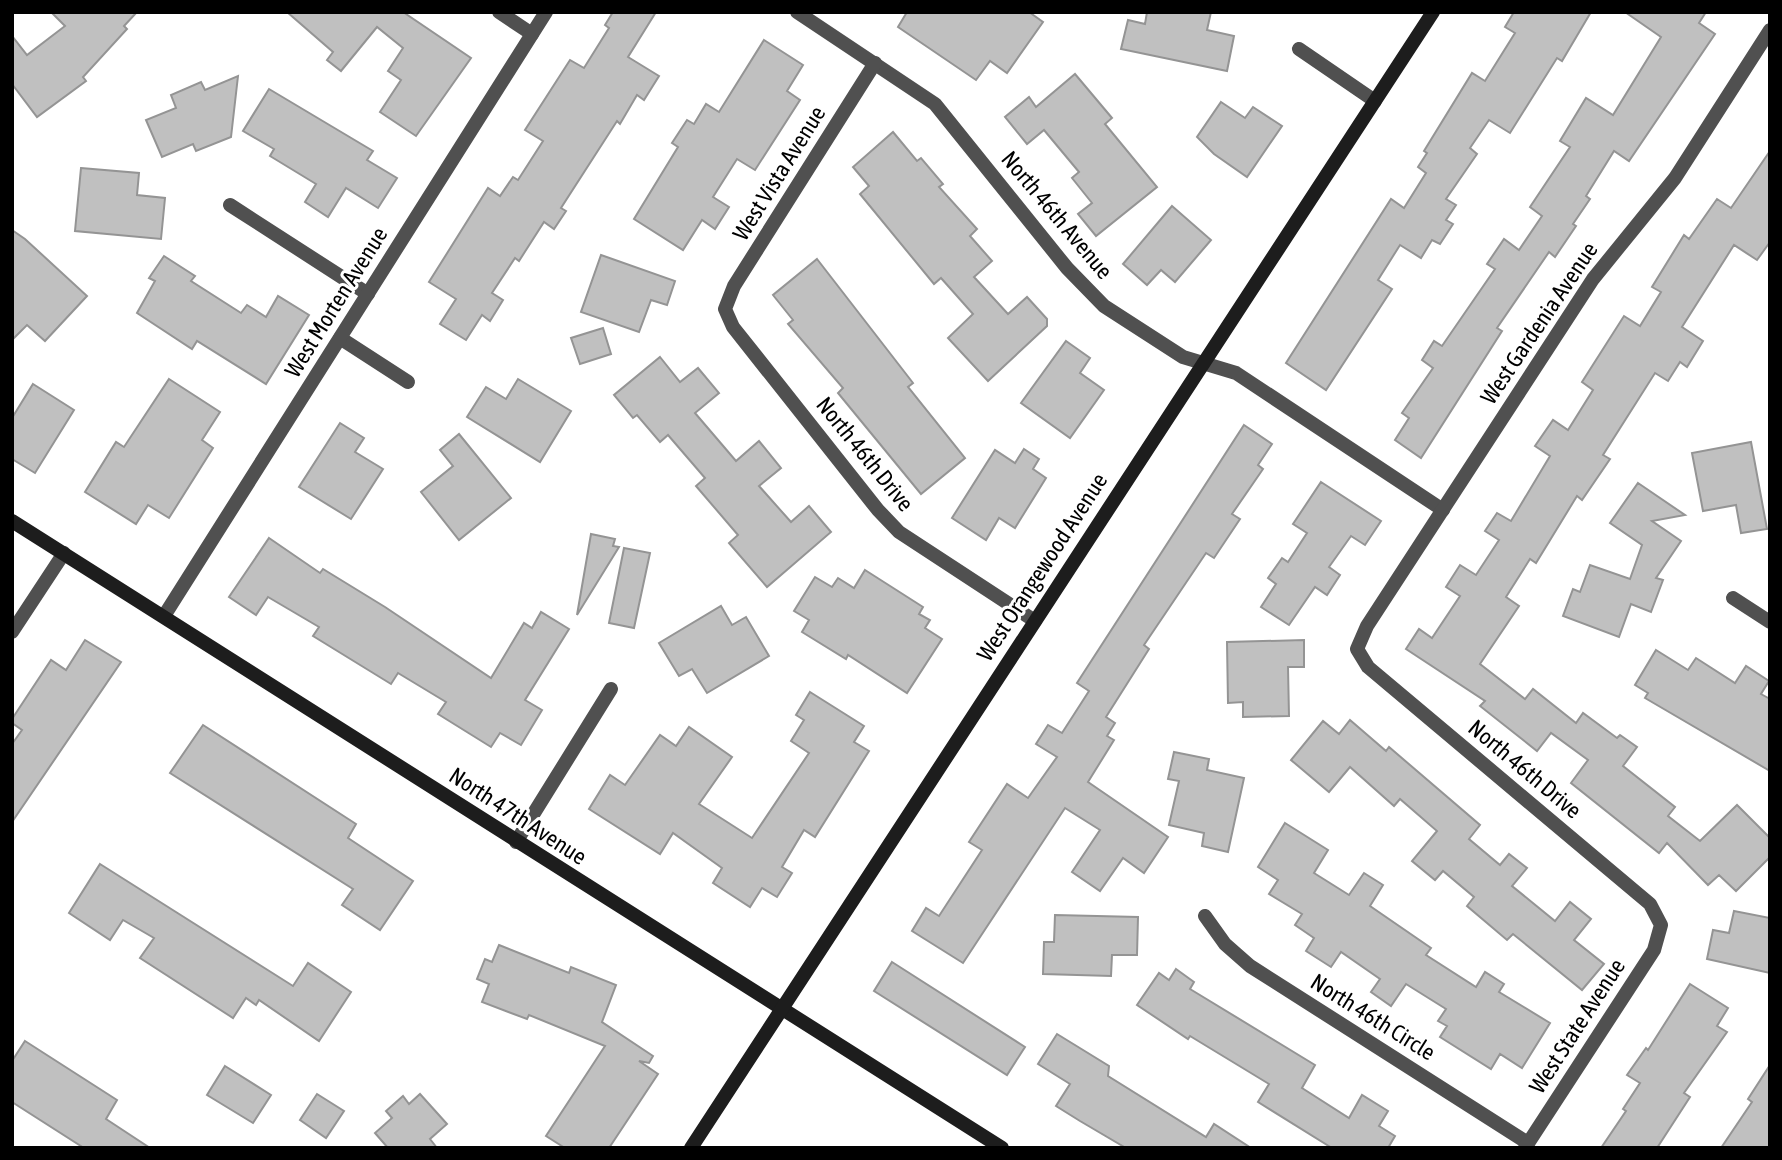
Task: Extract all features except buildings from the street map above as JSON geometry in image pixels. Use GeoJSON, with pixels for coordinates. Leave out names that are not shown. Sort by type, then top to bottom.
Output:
{"type":"FeatureCollection","features":[{"type":"Feature","properties":{"kind":"street"},"geometry":{"type":"LineString","coordinates":[[499,12],[533,33]]}},
{"type":"Feature","properties":{"kind":"street","name":"West Morten Avenue"},"geometry":{"type":"LineString","coordinates":[[164,616],[546,12]]}},
{"type":"Feature","properties":{"kind":"street","name":"North 46th Avenue"},"geometry":{"type":"LineString","coordinates":[[797,12],[935,104],[1068,268],[1104,306],[1183,357],[1236,373],[1443,510]]}},
{"type":"Feature","properties":{"kind":"street","name":"West Orangewood Avenue"},"geometry":{"type":"LineString","coordinates":[[691,1148],[1433,12]]}},
{"type":"Feature","properties":{"kind":"street","name":"West Gardenia Avenue"},"geometry":{"type":"LineString","coordinates":[[1357,649],[1367,626],[1593,279],[1675,178],[1770,30]]}},
{"type":"Feature","properties":{"kind":"street"},"geometry":{"type":"LineString","coordinates":[[1299,49],[1375,101]]}},
{"type":"Feature","properties":{"kind":"street","name":"West Vista Avenue"},"geometry":{"type":"LineString","coordinates":[[725,309],[734,286],[875,63]]}},
{"type":"Feature","properties":{"kind":"street"},"geometry":{"type":"LineString","coordinates":[[230,205],[368,294]]}},
{"type":"Feature","properties":{"kind":"street","name":"North 46th Drive"},"geometry":{"type":"LineString","coordinates":[[725,309],[733,327],[878,510],[918,546],[1035,621]]}},
{"type":"Feature","properties":{"kind":"street"},"geometry":{"type":"LineString","coordinates":[[340,338],[408,382]]}},
{"type":"Feature","properties":{"kind":"street","name":"North 47th Avenue"},"geometry":{"type":"LineString","coordinates":[[12,521],[1002,1148]]}},
{"type":"Feature","properties":{"kind":"street"},"geometry":{"type":"LineString","coordinates":[[12,632],[64,553]]}},
{"type":"Feature","properties":{"kind":"street"},"geometry":{"type":"LineString","coordinates":[[1733,598],[1770,622]]}},
{"type":"Feature","properties":{"kind":"street","name":"North 46th Drive"},"geometry":{"type":"LineString","coordinates":[[1357,649],[1368,667],[1650,904],[1661,925]]}},
{"type":"Feature","properties":{"kind":"street"},"geometry":{"type":"LineString","coordinates":[[516,842],[611,689]]}},
{"type":"Feature","properties":{"kind":"street","name":"North 46th Circle"},"geometry":{"type":"LineString","coordinates":[[1205,916],[1225,944],[1250,966],[1526,1145]]}},
{"type":"Feature","properties":{"kind":"street","name":"West State Avenue"},"geometry":{"type":"LineString","coordinates":[[1526,1145],[1654,950],[1661,925]]}}]}
